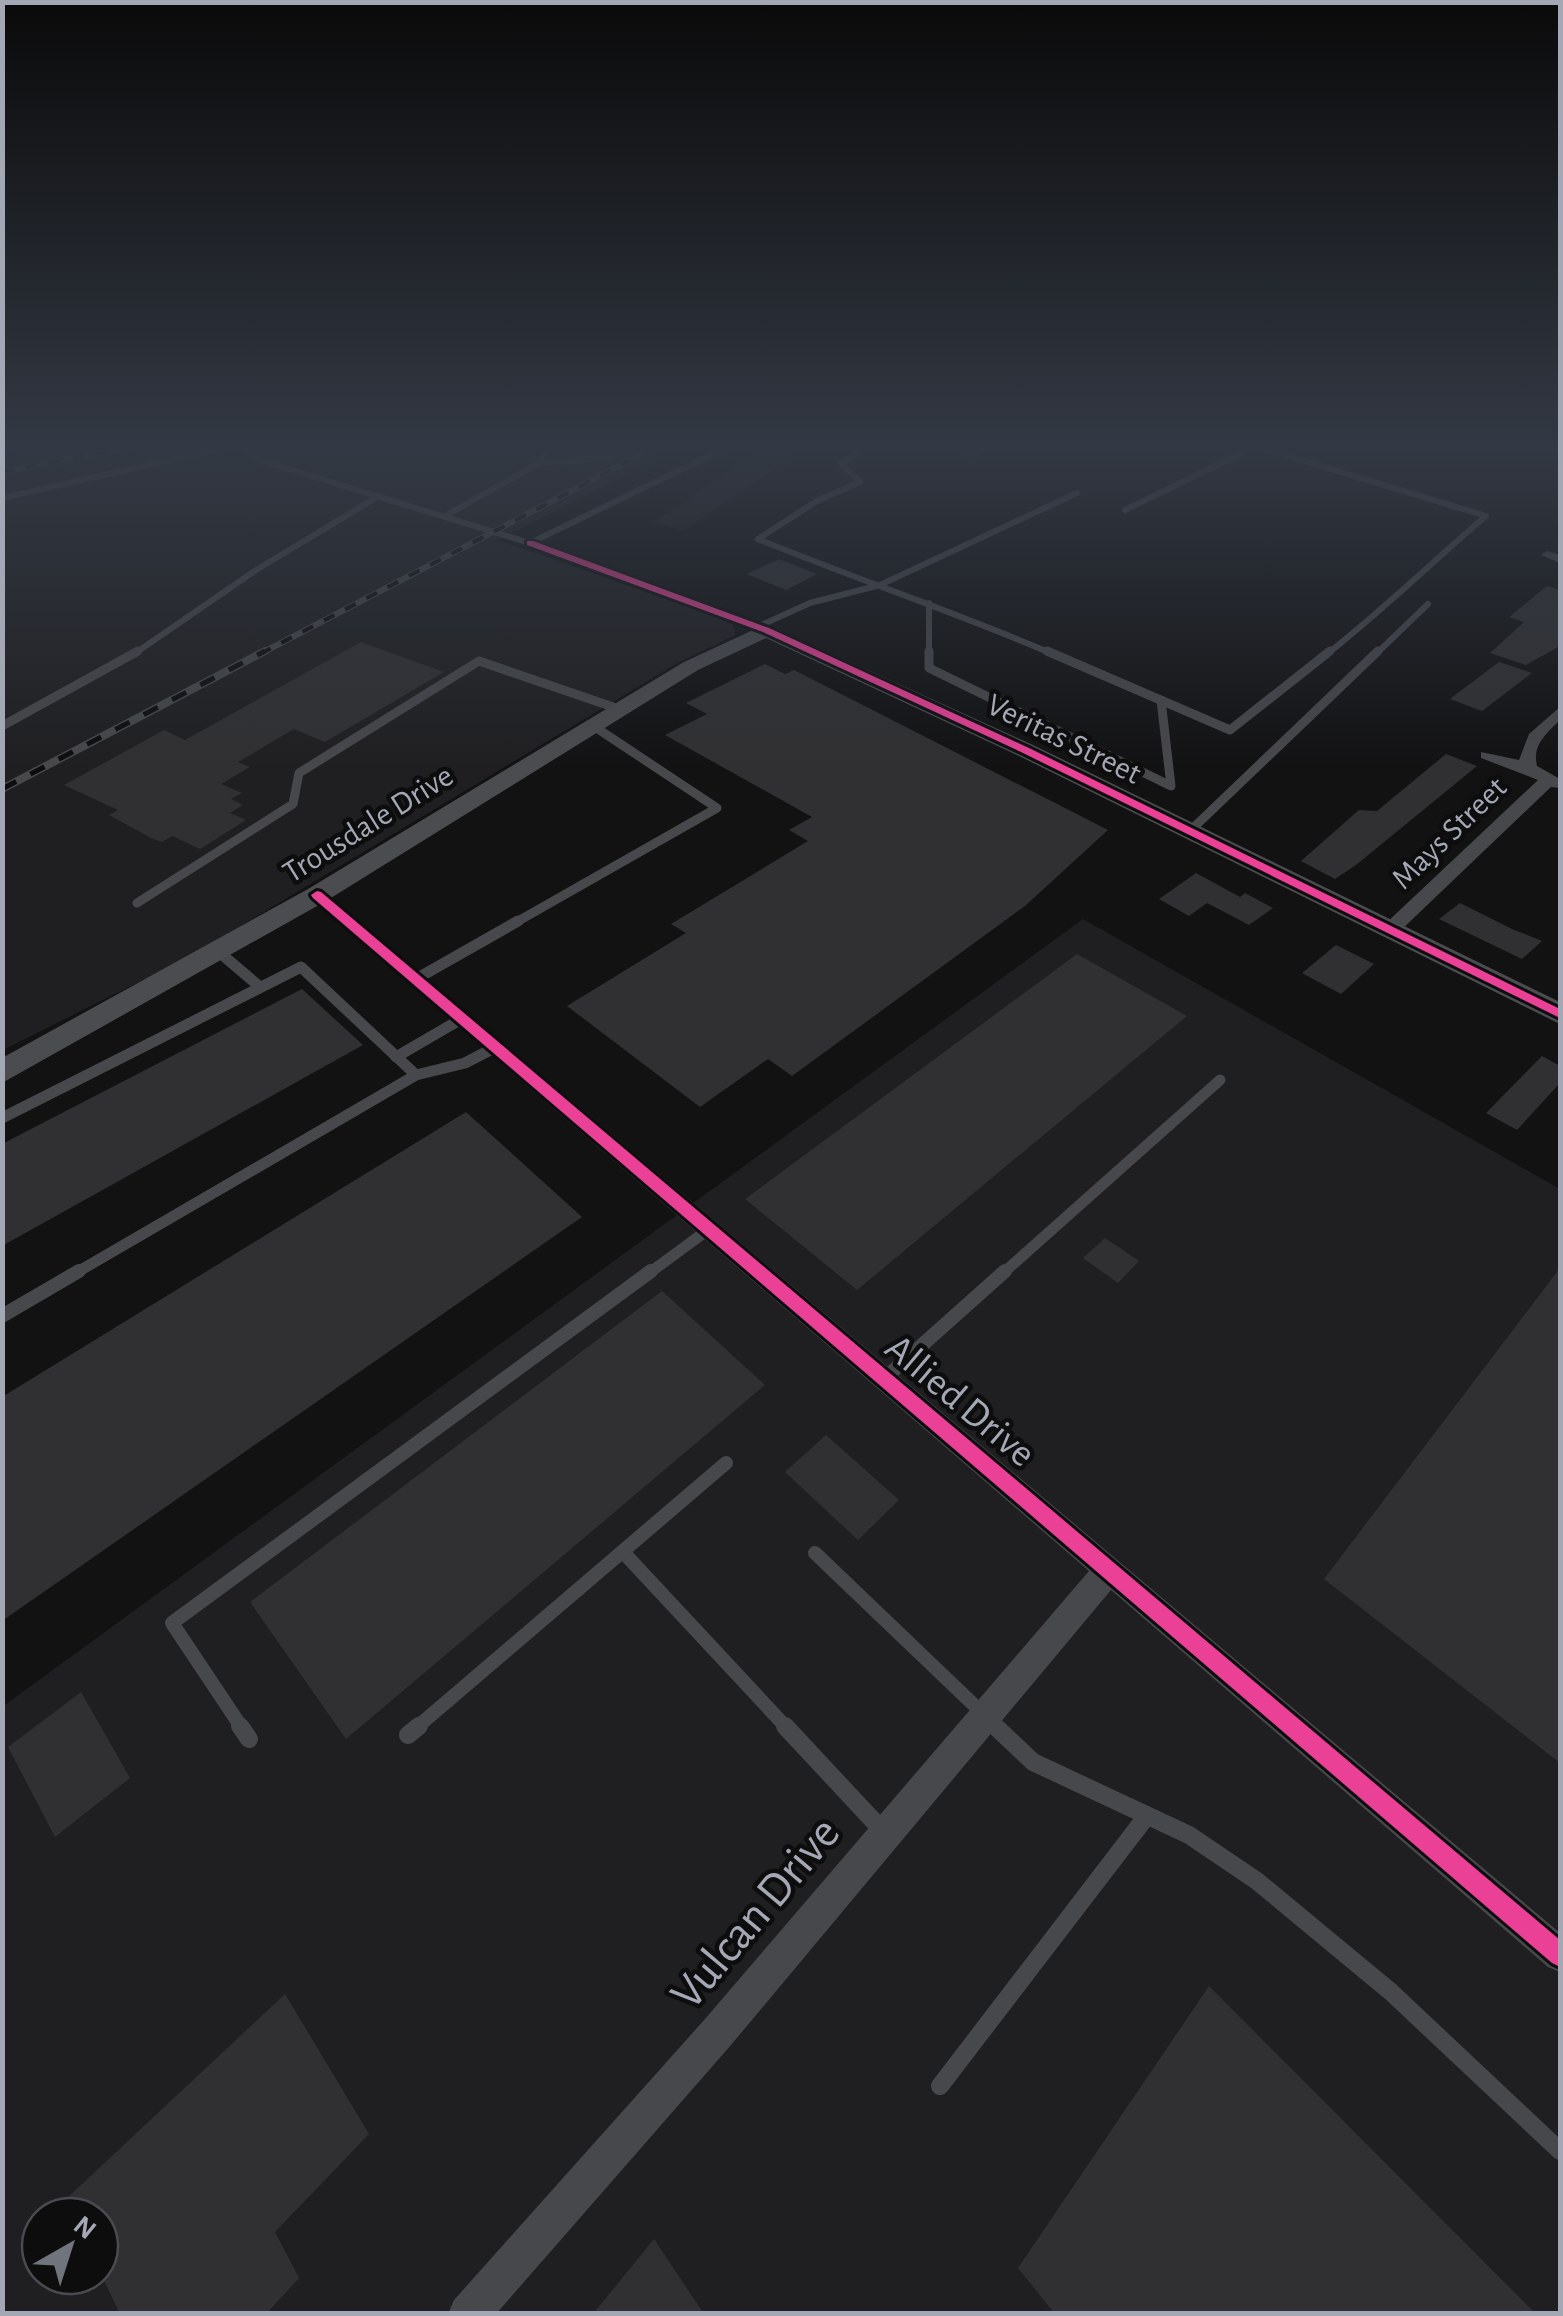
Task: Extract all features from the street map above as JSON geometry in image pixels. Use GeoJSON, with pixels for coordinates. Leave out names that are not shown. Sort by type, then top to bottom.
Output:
{"type":"FeatureCollection","features":[{"type":"Feature","properties":{"kind":"street","name":"Veritas Street"},"geometry":{"type":"LineString","coordinates":[[557,553],[761,628],[1190,831],[1560,1014]]}},
{"type":"Feature","properties":{"kind":"street","name":"Trousdale Drive"},"geometry":{"type":"LineString","coordinates":[[2,1072],[318,895],[619,708],[761,628]]}},
{"type":"Feature","properties":{"kind":"street","name":"Mays Street"},"geometry":{"type":"LineString","coordinates":[[1530,769],[1525,758],[1531,742],[1560,712]]}},
{"type":"Feature","properties":{"kind":"street"},"geometry":{"type":"LineString","coordinates":[[1487,755],[1530,769],[1554,782]]}},
{"type":"Feature","properties":{"kind":"street","name":"Mays Street"},"geometry":{"type":"LineString","coordinates":[[1391,929],[1554,782]]}},
{"type":"Feature","properties":{"kind":"street","name":"Allied Drive"},"geometry":{"type":"LineString","coordinates":[[318,895],[1560,1955]]}},
{"type":"Feature","properties":{"kind":"street","name":"Vulcan Drive"},"geometry":{"type":"LineString","coordinates":[[468,2314],[687,2068],[1109,1570]]}},
{"type":"Feature","properties":{"kind":"lane"},"geometry":{"type":"LineString","coordinates":[[2,726],[148,646],[284,553]]}},
{"type":"Feature","properties":{"kind":"lane"},"geometry":{"type":"LineString","coordinates":[[794,553],[874,587],[929,603],[1230,730],[1392,604],[1406,584],[1442,553]]}},
{"type":"Feature","properties":{"kind":"lane"},"geometry":{"type":"LineString","coordinates":[[761,628],[810,603],[874,587],[947,553]]}},
{"type":"Feature","properties":{"kind":"lane"},"geometry":{"type":"LineString","coordinates":[[929,603],[929,668],[1171,786],[1160,700]]}},
{"type":"Feature","properties":{"kind":"lane"},"geometry":{"type":"LineString","coordinates":[[1190,831],[1428,604]]}},
{"type":"Feature","properties":{"kind":"lane"},"geometry":{"type":"LineString","coordinates":[[137,903],[293,804],[299,773],[478,661],[619,708]]}},
{"type":"Feature","properties":{"kind":"lane"},"geometry":{"type":"LineString","coordinates":[[416,979],[717,808],[592,725]]}},
{"type":"Feature","properties":{"kind":"lane"},"geometry":{"type":"LineString","coordinates":[[219,952],[260,988]]}},
{"type":"Feature","properties":{"kind":"lane"},"geometry":{"type":"LineString","coordinates":[[2,1118],[301,966],[416,1075]]}},
{"type":"Feature","properties":{"kind":"lane"},"geometry":{"type":"LineString","coordinates":[[396,1056],[463,1018]]}},
{"type":"Feature","properties":{"kind":"lane"},"geometry":{"type":"LineString","coordinates":[[2,1316],[416,1075],[465,1063],[496,1047]]}},
{"type":"Feature","properties":{"kind":"lane"},"geometry":{"type":"LineString","coordinates":[[884,1380],[1220,1080]]}},
{"type":"Feature","properties":{"kind":"lane"},"geometry":{"type":"LineString","coordinates":[[249,1739],[172,1623],[709,1229]]}},
{"type":"Feature","properties":{"kind":"lane"},"geometry":{"type":"LineString","coordinates":[[408,1735],[726,1463]]}},
{"type":"Feature","properties":{"kind":"lane"},"geometry":{"type":"LineString","coordinates":[[623,1552],[886,1834]]}},
{"type":"Feature","properties":{"kind":"lane"},"geometry":{"type":"LineString","coordinates":[[816,1554],[1033,1762],[1072,1785],[1205,1844],[1286,1898],[1560,2151]]}},
{"type":"Feature","properties":{"kind":"lane"},"geometry":{"type":"LineString","coordinates":[[940,2086],[1146,1816]]}},
{"type":"Feature","properties":{"kind":"shaded area"},"geometry":{"type":"Polygon","coordinates":[[[2,553],[535,553],[733,622],[735,635],[674,665],[191,956],[3,1050],[2,553]]]}},
{"type":"Feature","properties":{"kind":"shaded area"},"geometry":{"type":"Polygon","coordinates":[[[1083,919],[1560,1189],[1560,2313],[3,2313],[2,1707],[1083,919]]]}},
{"type":"Feature","properties":{"kind":"building"},"geometry":{"type":"Polygon","coordinates":[[[779,559],[817,574],[786,590],[747,574],[779,559]]]}},
{"type":"Feature","properties":{"kind":"building"},"geometry":{"type":"Polygon","coordinates":[[[1547,586],[1560,590],[1560,646],[1526,665],[1490,653],[1524,622],[1509,617],[1547,586]]]}},
{"type":"Feature","properties":{"kind":"building"},"geometry":{"type":"Polygon","coordinates":[[[361,642],[444,672],[325,742],[294,729],[238,762],[250,767],[221,784],[242,793],[231,799],[243,805],[230,813],[246,820],[200,849],[172,836],[162,842],[151,838],[109,815],[118,810],[64,785],[164,730],[185,740],[361,642]]]}},
{"type":"Feature","properties":{"kind":"building"},"geometry":{"type":"Polygon","coordinates":[[[1499,662],[1532,673],[1482,711],[1450,699],[1499,662]]]}},
{"type":"Feature","properties":{"kind":"building"},"geometry":{"type":"Polygon","coordinates":[[[765,664],[785,674],[794,670],[1108,830],[1025,906],[792,1076],[768,1059],[700,1107],[567,1006],[686,933],[671,924],[808,841],[789,830],[812,817],[665,735],[707,714],[686,703],[765,664]]]}},
{"type":"Feature","properties":{"kind":"building"},"geometry":{"type":"Polygon","coordinates":[[[1446,754],[1477,766],[1356,865],[1335,879],[1301,861],[1359,810],[1377,811],[1446,754]]]}},
{"type":"Feature","properties":{"kind":"building"},"geometry":{"type":"Polygon","coordinates":[[[1196,873],[1240,897],[1245,893],[1273,908],[1249,925],[1207,903],[1189,916],[1159,899],[1196,873]]]}},
{"type":"Feature","properties":{"kind":"building"},"geometry":{"type":"Polygon","coordinates":[[[1460,903],[1542,941],[1522,959],[1439,919],[1460,903]]]}},
{"type":"Feature","properties":{"kind":"building"},"geometry":{"type":"Polygon","coordinates":[[[1336,945],[1374,964],[1341,994],[1302,973],[1336,945]]]}},
{"type":"Feature","properties":{"kind":"building"},"geometry":{"type":"Polygon","coordinates":[[[1077,954],[1187,1016],[857,1290],[745,1199],[1077,954]]]}},
{"type":"Feature","properties":{"kind":"building"},"geometry":{"type":"Polygon","coordinates":[[[302,989],[363,1045],[2,1246],[2,1144],[302,989]]]}},
{"type":"Feature","properties":{"kind":"building"},"geometry":{"type":"Polygon","coordinates":[[[1542,1056],[1560,1066],[1560,1083],[1517,1130],[1486,1113],[1542,1056]]]}},
{"type":"Feature","properties":{"kind":"building"},"geometry":{"type":"Polygon","coordinates":[[[466,1112],[582,1217],[2,1621],[2,1397],[466,1112]]]}},
{"type":"Feature","properties":{"kind":"building"},"geometry":{"type":"Polygon","coordinates":[[[1105,1238],[1139,1261],[1118,1283],[1083,1258],[1105,1238]]]}},
{"type":"Feature","properties":{"kind":"building"},"geometry":{"type":"Polygon","coordinates":[[[1560,1268],[1560,1763],[1324,1579],[1560,1268]]]}},
{"type":"Feature","properties":{"kind":"building"},"geometry":{"type":"Polygon","coordinates":[[[662,1291],[765,1385],[346,1739],[250,1602],[662,1291]]]}},
{"type":"Feature","properties":{"kind":"building"},"geometry":{"type":"Polygon","coordinates":[[[826,1435],[899,1500],[858,1540],[785,1472],[826,1435]]]}},
{"type":"Feature","properties":{"kind":"building"},"geometry":{"type":"Polygon","coordinates":[[[81,1692],[130,1778],[55,1837],[8,1747],[81,1692]]]}},
{"type":"Feature","properties":{"kind":"building"},"geometry":{"type":"Polygon","coordinates":[[[1209,1986],[1536,2314],[1055,2314],[1018,2268],[1209,1986]]]}},
{"type":"Feature","properties":{"kind":"building"},"geometry":{"type":"Polygon","coordinates":[[[285,1994],[369,2134],[275,2232],[299,2278],[266,2314],[120,2314],[111,2296],[120,2296],[120,2196],[69,2196],[285,1994]]]}},
{"type":"Feature","properties":{"kind":"building"},"geometry":{"type":"Polygon","coordinates":[[[654,2239],[704,2314],[593,2314],[654,2239]]]}},
{"type":"Feature","properties":{"kind":"railway"},"geometry":{"type":"LineString","coordinates":[[260,654],[453,553]]}},
{"type":"Feature","properties":{"kind":"railway"},"geometry":{"type":"LineString","coordinates":[[2,789],[265,651]]}},
{"type":"Feature","properties":{"kind":"cycle path"},"geometry":{"type":"LineString","coordinates":[[557,553],[766,630],[1025,750],[1560,1014]]}},
{"type":"Feature","properties":{"kind":"cycle path"},"geometry":{"type":"LineString","coordinates":[[317,895],[1560,1955]]}}]}
